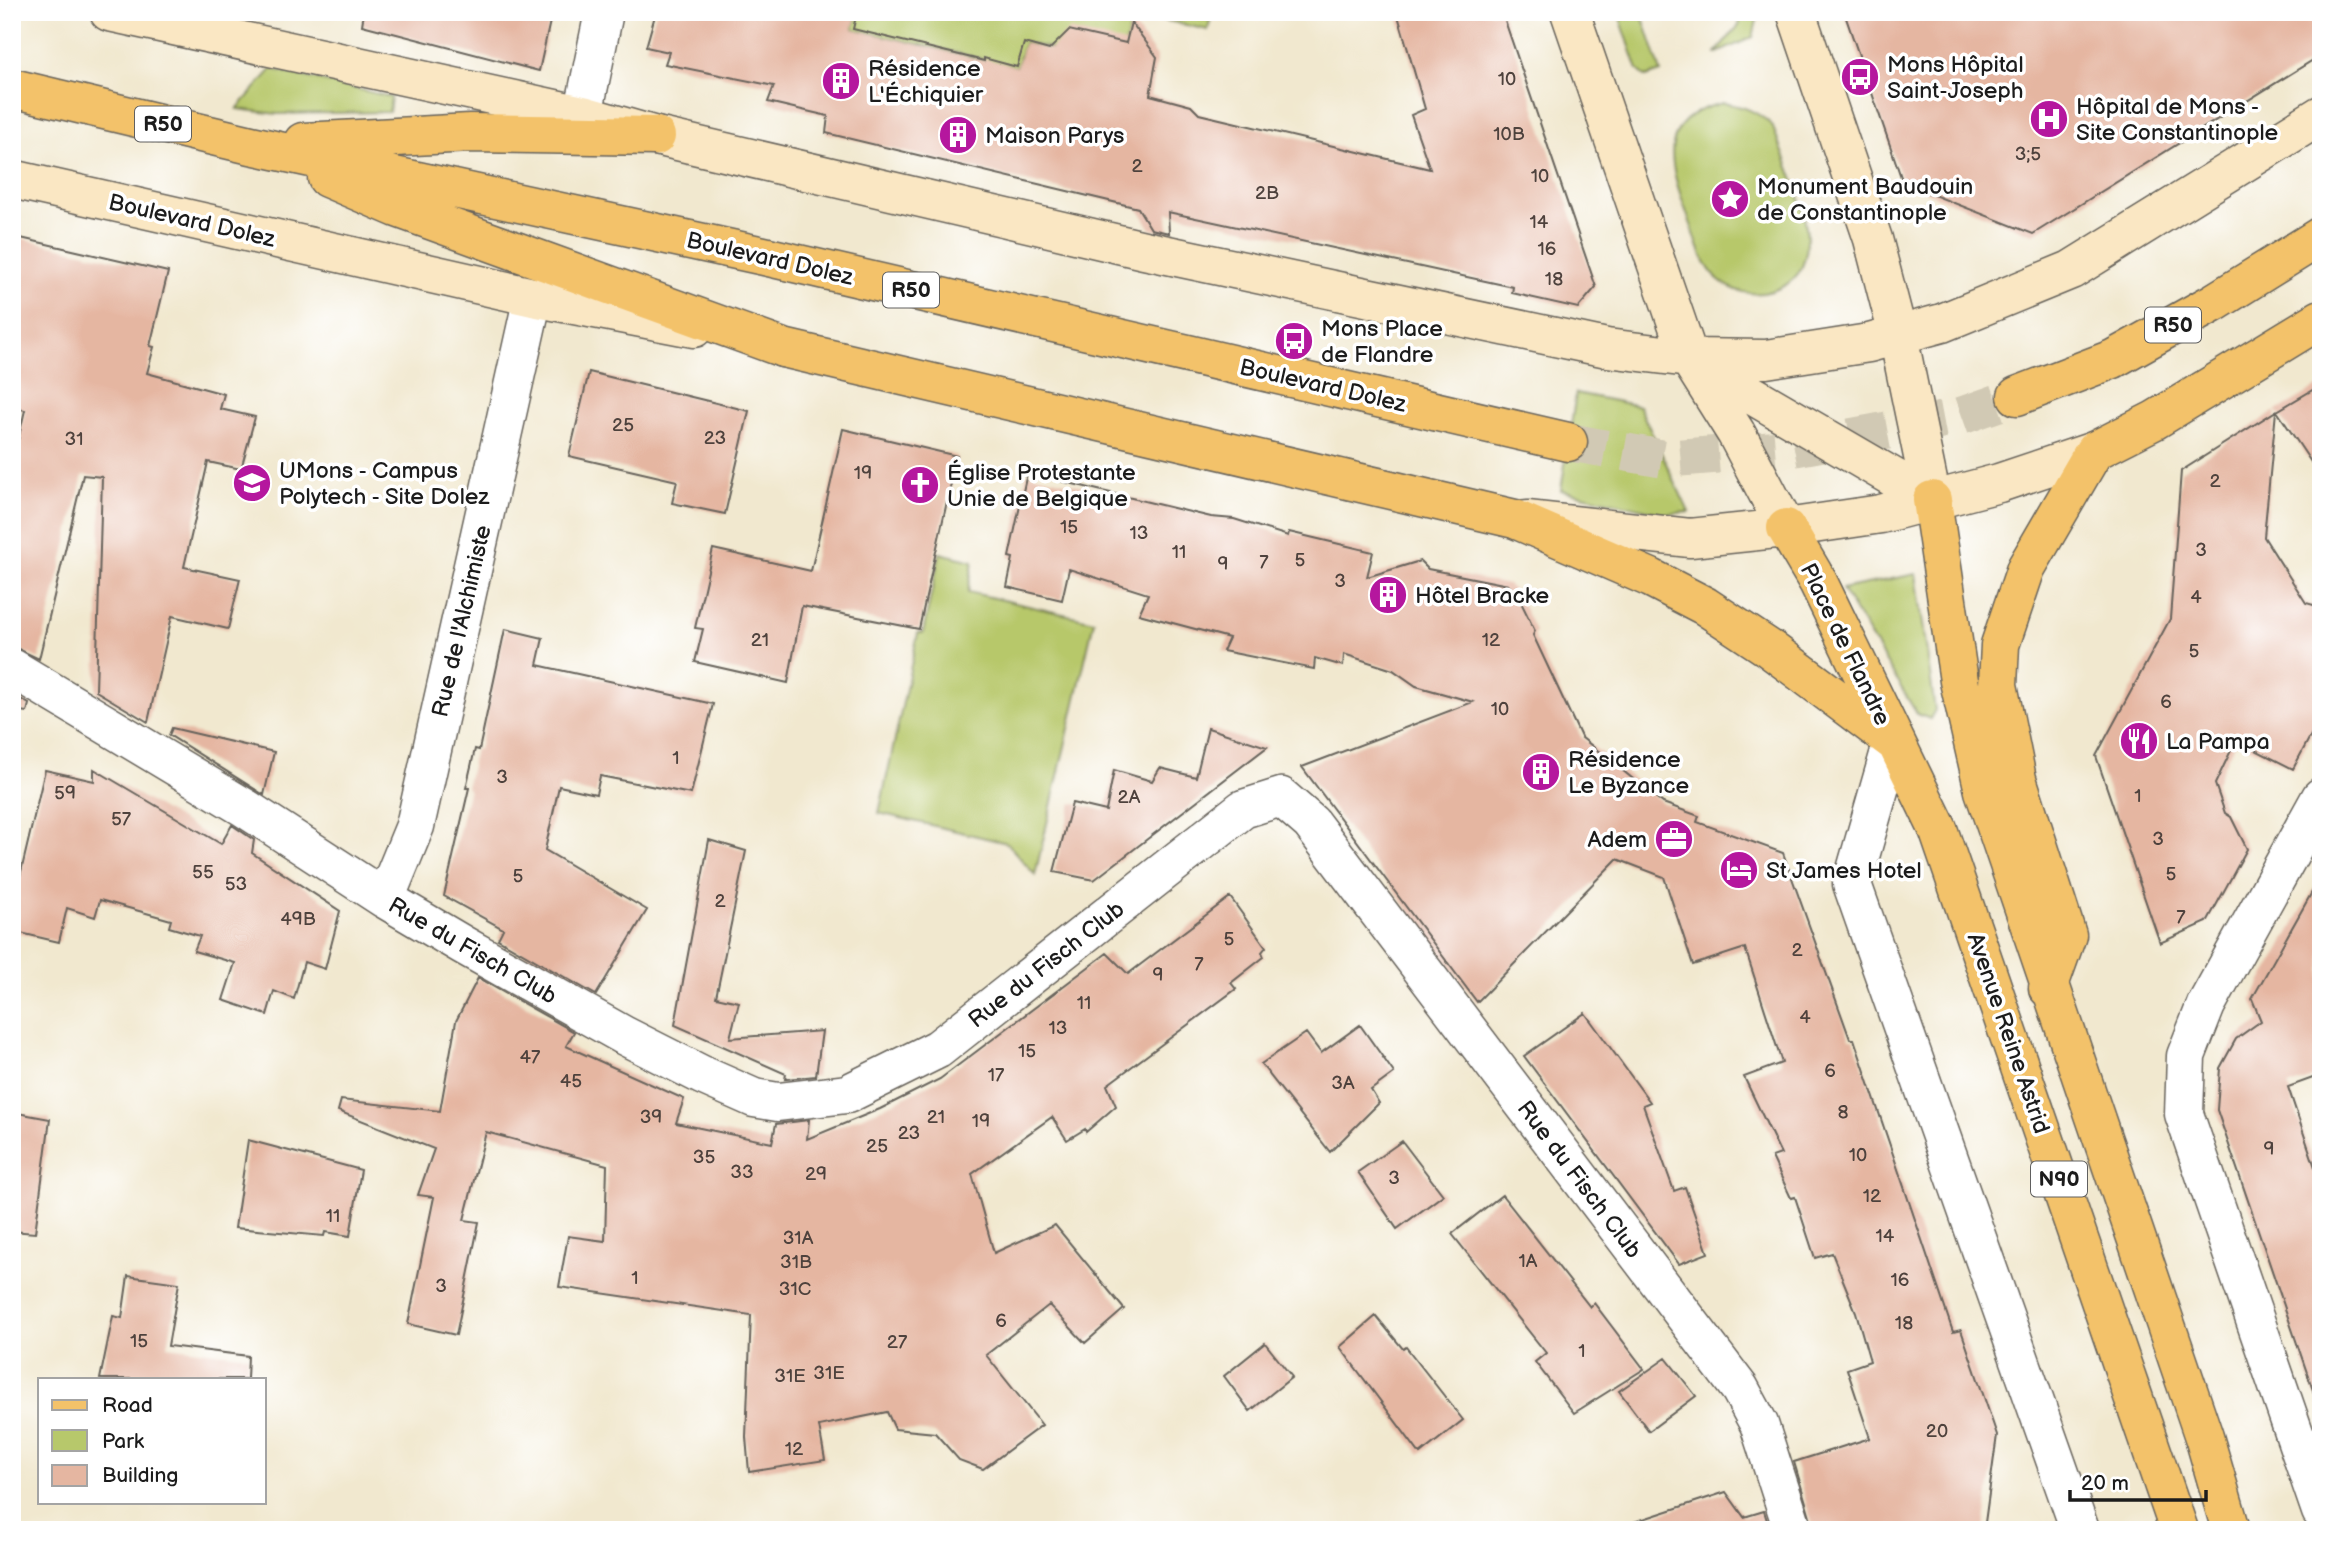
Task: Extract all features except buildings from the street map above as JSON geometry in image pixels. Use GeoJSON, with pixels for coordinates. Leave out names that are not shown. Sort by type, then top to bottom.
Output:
{"type":"FeatureCollection","features":[{"type":"Feature","properties":{"kind":"main road","name":"Boulevard Dolez"},"geometry":{"type":"LineString","coordinates":[[12,88],[251,145],[764,256],[1568,442]]}},
{"type":"Feature","properties":{"kind":"main road"},"geometry":{"type":"LineString","coordinates":[[12,96],[75,103]]}},
{"type":"Feature","properties":{"kind":"main road"},"geometry":{"type":"LineString","coordinates":[[251,145],[470,133],[656,136]]}},
{"type":"Feature","properties":{"kind":"main road"},"geometry":{"type":"LineString","coordinates":[[251,145],[397,208],[783,348],[1515,519],[1651,578],[1705,606],[1770,649],[1893,741]]}},
{"type":"Feature","properties":{"kind":"main road","name":"R50"},"geometry":{"type":"LineString","coordinates":[[2017,396],[2113,359],[2215,302],[2321,236]]}},
{"type":"Feature","properties":{"kind":"main road"},"geometry":{"type":"LineString","coordinates":[[2048,988],[2067,935],[2017,779],[1998,685],[2000,645],[2026,568],[2094,451],[2155,420],[2321,319]]}},
{"type":"Feature","properties":{"kind":"main road","name":"N90"},"geometry":{"type":"LineString","coordinates":[[1946,497],[1939,559],[1959,681],[1984,791],[2048,988],[2200,1424],[2231,1530]]}},
{"type":"Feature","properties":{"kind":"main road","name":"Place de Flandre"},"geometry":{"type":"LineString","coordinates":[[1786,528],[1818,582],[1893,741]]}},
{"type":"Feature","properties":{"kind":"main road","name":"Avenue Reine Astrid"},"geometry":{"type":"LineString","coordinates":[[1893,741],[1938,829],[2175,1529]]}},
{"type":"Feature","properties":{"kind":"street"},"geometry":{"type":"LineString","coordinates":[[110,12],[583,115],[656,136],[1144,250],[1622,350],[1689,358],[1766,359],[1828,351],[1942,323],[2071,270],[2321,116]]}},
{"type":"Feature","properties":{"kind":"street"},"geometry":{"type":"LineString","coordinates":[[583,115],[604,12]]}},
{"type":"Feature","properties":{"kind":"street","name":"Place de Flandre"},"geometry":{"type":"LineString","coordinates":[[1570,12],[1689,358],[1736,433],[1786,528]]}},
{"type":"Feature","properties":{"kind":"street"},"geometry":{"type":"LineString","coordinates":[[1796,12],[1861,208],[1946,497]]}},
{"type":"Feature","properties":{"kind":"street","name":"Boulevard Dolez"},"geometry":{"type":"LineString","coordinates":[[12,179],[533,297],[783,348]]}},
{"type":"Feature","properties":{"kind":"street","name":"Rue de l'Alchimiste"},"geometry":{"type":"LineString","coordinates":[[385,899],[415,826],[533,297]]}},
{"type":"Feature","properties":{"kind":"street"},"geometry":{"type":"LineString","coordinates":[[1689,358],[1946,497]]}},
{"type":"Feature","properties":{"kind":"street"},"geometry":{"type":"LineString","coordinates":[[1515,519],[1690,538],[1786,528],[1881,513],[1946,497],[2094,451]]}},
{"type":"Feature","properties":{"kind":"street","name":"Rue du Fisch Club"},"geometry":{"type":"LineString","coordinates":[[12,668],[245,808],[385,899],[625,1036],[754,1098],[778,1102],[807,1101],[847,1094],[938,1049],[1243,809],[1281,797],[1311,823],[1740,1389],[1759,1424],[1793,1530]]}},
{"type":"Feature","properties":{"kind":"street","name":"Place de Flandre"},"geometry":{"type":"LineString","coordinates":[[1893,741],[1852,884],[2080,1530]]}},
{"type":"Feature","properties":{"kind":"street"},"geometry":{"type":"LineString","coordinates":[[2321,797],[2206,1005],[2186,1056],[2184,1114],[2321,1511]]}},
{"type":"Feature","properties":{"kind":"green space"},"geometry":{"type":"Polygon","coordinates":[[[857,12],[1134,12],[1120,62],[1024,43],[1017,67],[853,29],[857,12]]]}},
{"type":"Feature","properties":{"kind":"green space"},"geometry":{"type":"Polygon","coordinates":[[[1160,12],[1212,12],[1208,30],[1159,19],[1160,12]]]}},
{"type":"Feature","properties":{"kind":"green space"},"geometry":{"type":"Polygon","coordinates":[[[1618,12],[1641,12],[1661,72],[1646,77],[1638,70],[1618,12]]]}},
{"type":"Feature","properties":{"kind":"green space"},"geometry":{"type":"Polygon","coordinates":[[[1736,12],[1759,12],[1753,37],[1715,54],[1740,24],[1736,12]]]}},
{"type":"Feature","properties":{"kind":"green space"},"geometry":{"type":"Polygon","coordinates":[[[272,69],[391,97],[389,112],[277,114],[237,109],[272,69]]]}},
{"type":"Feature","properties":{"kind":"green space"},"geometry":{"type":"Polygon","coordinates":[[[1723,103],[1749,110],[1772,125],[1789,166],[1804,216],[1807,241],[1804,262],[1793,280],[1765,293],[1737,290],[1712,273],[1698,245],[1673,167],[1672,150],[1676,134],[1685,121],[1700,111],[1723,103]]]}},
{"type":"Feature","properties":{"kind":"green space"},"geometry":{"type":"Polygon","coordinates":[[[1576,393],[1639,406],[1689,512],[1664,514],[1561,490],[1576,393]]]}},
{"type":"Feature","properties":{"kind":"green space"},"geometry":{"type":"Polygon","coordinates":[[[940,553],[973,561],[968,592],[1094,621],[1035,875],[1007,843],[879,813],[918,633],[923,633],[940,553]]]}},
{"type":"Feature","properties":{"kind":"green space"},"geometry":{"type":"Polygon","coordinates":[[[1916,574],[1935,710],[1930,719],[1917,714],[1842,589],[1916,574]]]}},
{"type":"Feature","properties":{"kind":"tunnel"},"geometry":{"type":"LineString","coordinates":[[1568,442],[1664,459],[1788,449],[1955,418],[2017,396]]}},
{"type":"Feature","properties":{"kind":"place","name":"Mons Hôpital Saint-Joseph"},"geometry":{"type":"Point","coordinates":[1860,77]}},
{"type":"Feature","properties":{"kind":"place","name":"Résidence L'Échiquier"},"geometry":{"type":"Point","coordinates":[841,81]}},
{"type":"Feature","properties":{"kind":"place","name":"Hôpital de Mons - Site Constantinople"},"geometry":{"type":"Point","coordinates":[2049,119]}},
{"type":"Feature","properties":{"kind":"place","name":"Maison Parys"},"geometry":{"type":"Point","coordinates":[958,135]}},
{"type":"Feature","properties":{"kind":"place","name":"Monument Baudouin de Constantinople"},"geometry":{"type":"Point","coordinates":[1730,199]}},
{"type":"Feature","properties":{"kind":"place","name":"Mons Place de Flandre"},"geometry":{"type":"Point","coordinates":[1294,341]}},
{"type":"Feature","properties":{"kind":"place","name":"UMons - Campus Polytech - Site Dolez"},"geometry":{"type":"Point","coordinates":[252,483]}},
{"type":"Feature","properties":{"kind":"place","name":"Église Protestante Unie de Belgique"},"geometry":{"type":"Point","coordinates":[920,485]}},
{"type":"Feature","properties":{"kind":"place","name":"Hôtel Bracke"},"geometry":{"type":"Point","coordinates":[1388,595]}},
{"type":"Feature","properties":{"kind":"place","name":"La Pampa"},"geometry":{"type":"Point","coordinates":[2139,741]}},
{"type":"Feature","properties":{"kind":"place","name":"Résidence Le Byzance"},"geometry":{"type":"Point","coordinates":[1541,772]}},
{"type":"Feature","properties":{"kind":"place","name":"Adem"},"geometry":{"type":"Point","coordinates":[1674,839]}},
{"type":"Feature","properties":{"kind":"place","name":"St James Hotel"},"geometry":{"type":"Point","coordinates":[1739,870]}}]}
